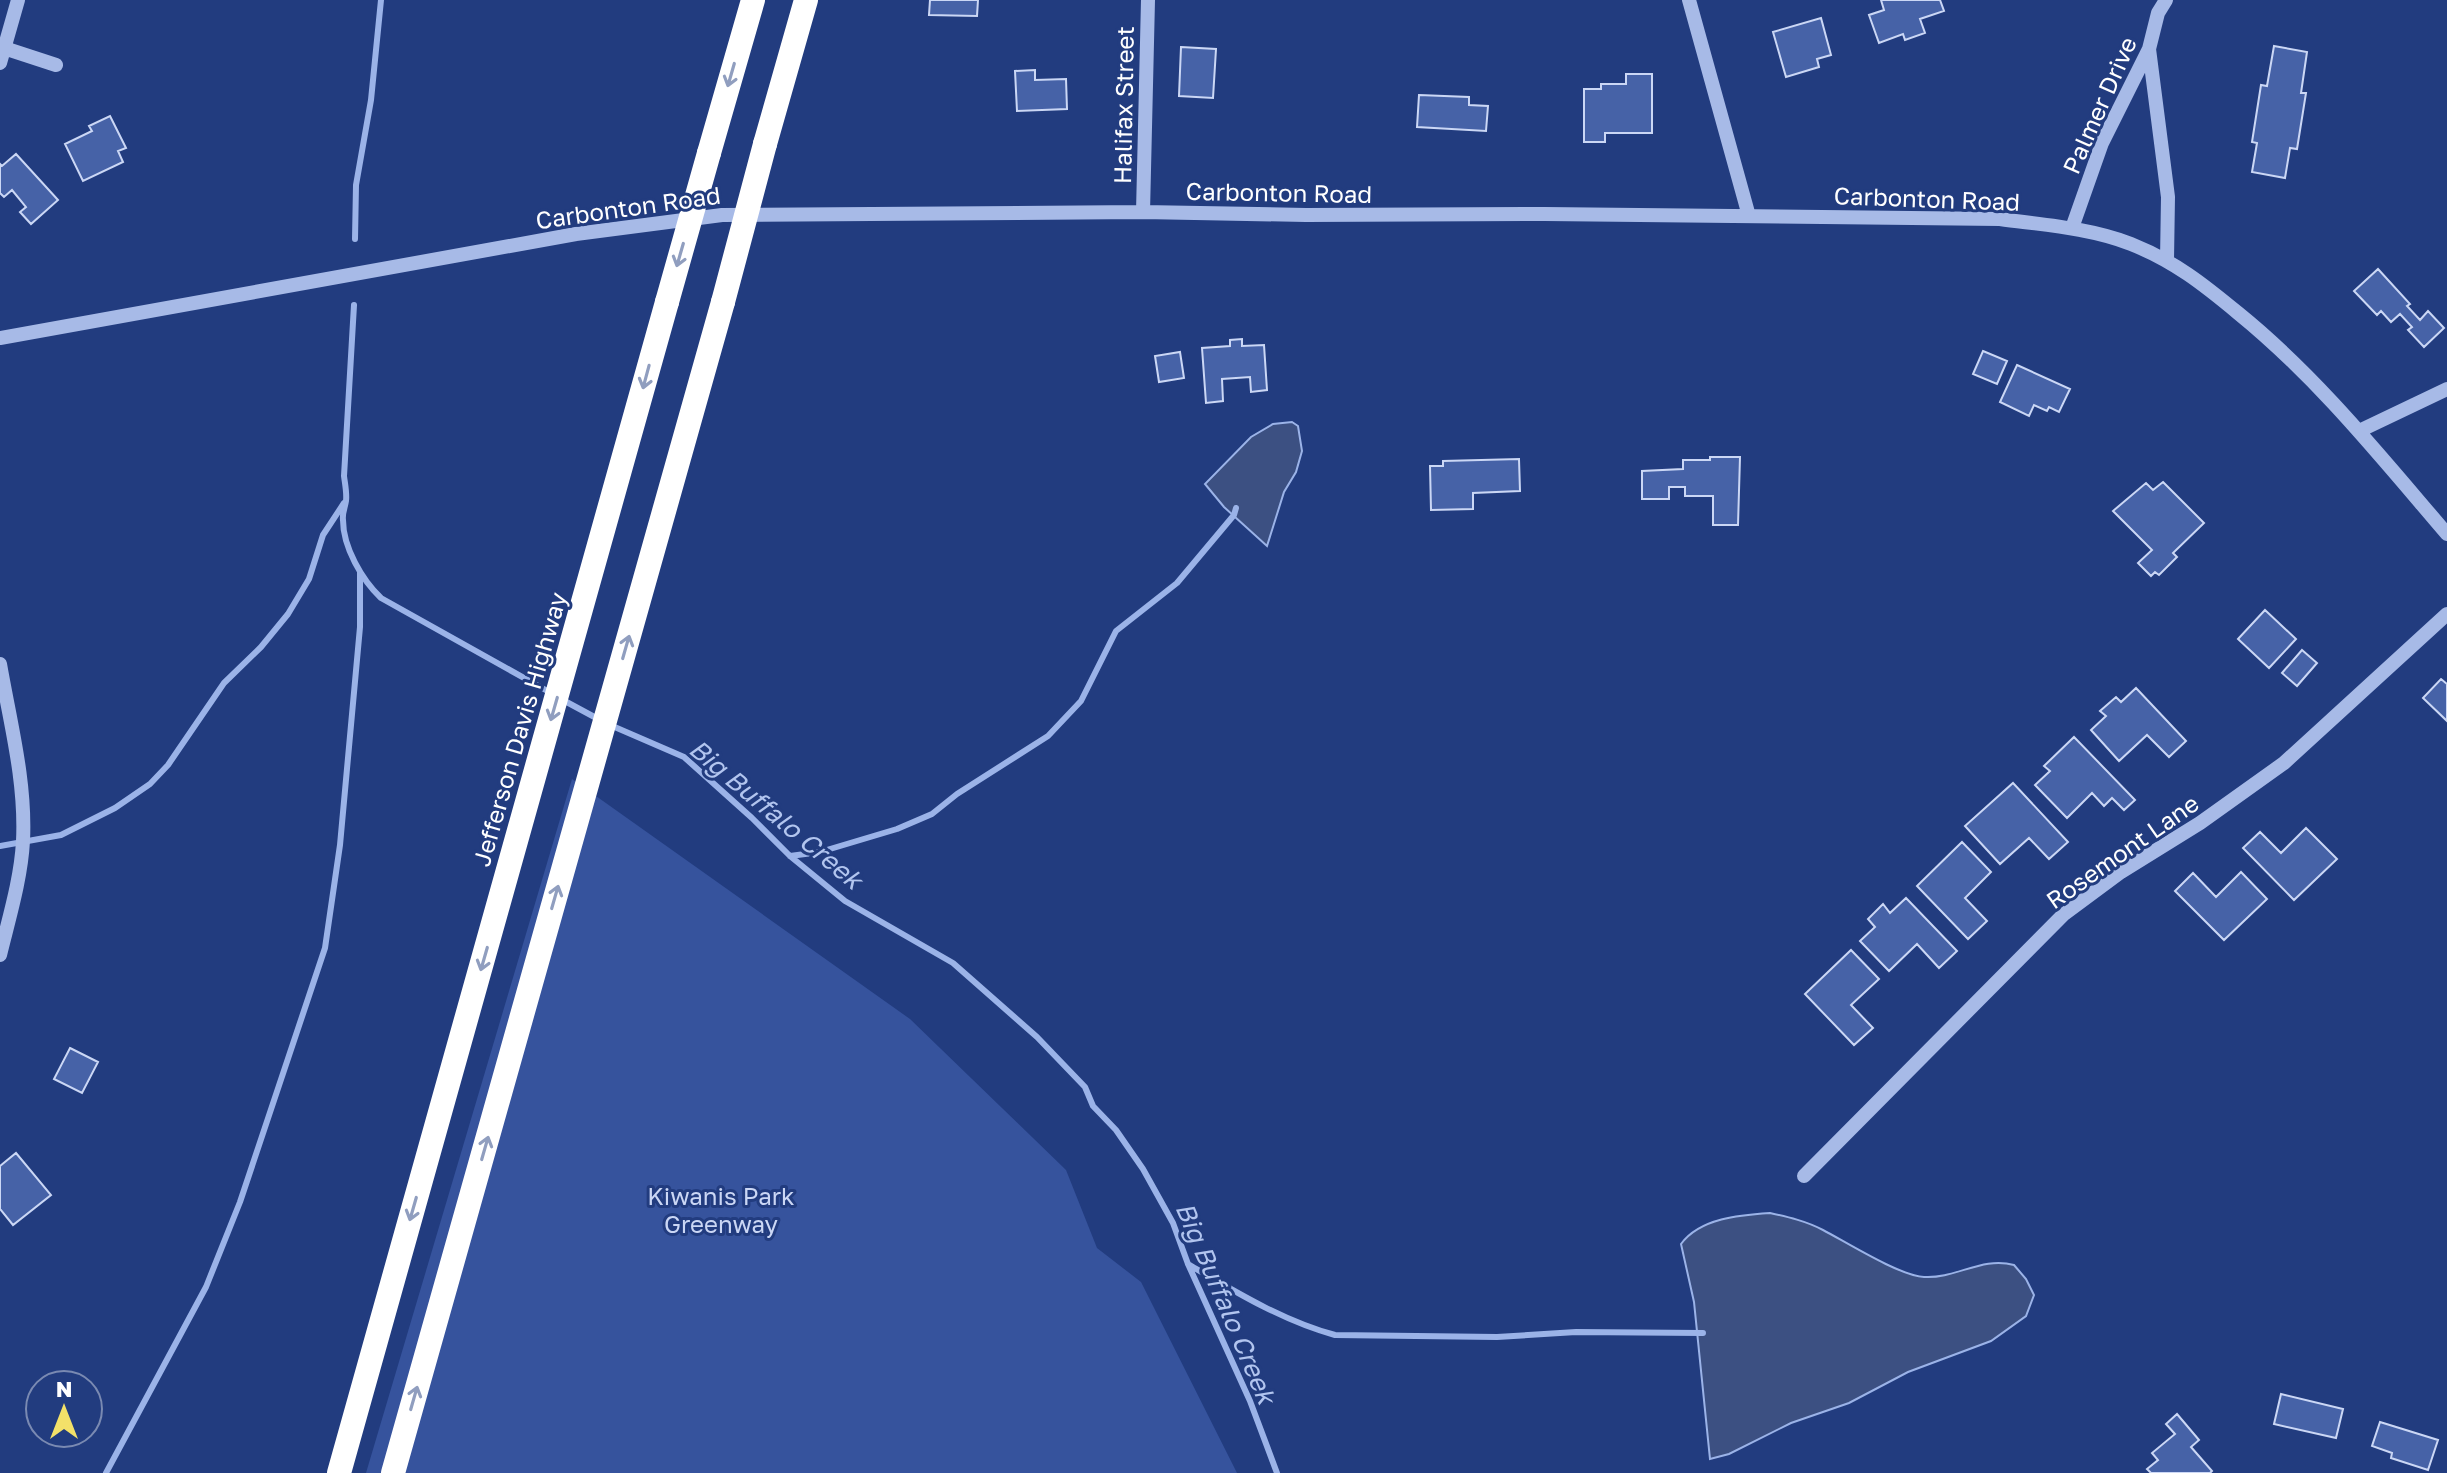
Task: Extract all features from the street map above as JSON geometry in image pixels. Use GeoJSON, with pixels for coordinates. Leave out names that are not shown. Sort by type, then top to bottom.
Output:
{"type":"FeatureCollection","features":[{"type":"Feature","properties":{"kind":"highway","name":"Jefferson Davis Highway"},"geometry":{"type":"LineString","coordinates":[[339,1473],[753,0]]}},
{"type":"Feature","properties":{"kind":"highway"},"geometry":{"type":"LineString","coordinates":[[393,1473],[806,0]]}},
{"type":"Feature","properties":{"kind":"street"},"geometry":{"type":"LineString","coordinates":[[18,0],[2,55],[56,65]]}},
{"type":"Feature","properties":{"kind":"street","name":"Halifax Street"},"geometry":{"type":"LineString","coordinates":[[1143,212],[1148,0]]}},
{"type":"Feature","properties":{"kind":"street"},"geometry":{"type":"LineString","coordinates":[[1689,0],[1749,216]]}},
{"type":"Feature","properties":{"kind":"street","name":"Palmer Drive"},"geometry":{"type":"LineString","coordinates":[[2072,228],[2102,143],[2149,49],[2158,13],[2166,0]]}},
{"type":"Feature","properties":{"kind":"street"},"geometry":{"type":"LineString","coordinates":[[2149,49],[2168,197],[2167,260]]}},
{"type":"Feature","properties":{"kind":"street","name":"Carbonton Road"},"geometry":{"type":"LineString","coordinates":[[0,338],[576,234],[722,215],[1143,212],[2000,219],[2072,228],[2129,243],[2191,274],[2280,347],[2359,431],[2447,534]]}},
{"type":"Feature","properties":{"kind":"street"},"geometry":{"type":"LineString","coordinates":[[2359,431],[2447,389]]}},
{"type":"Feature","properties":{"kind":"street","name":"Rosemont Lane"},"geometry":{"type":"LineString","coordinates":[[1804,1176],[2063,915],[2121,872],[2200,823],[2284,763],[2447,614]]}},
{"type":"Feature","properties":{"kind":"street"},"geometry":{"type":"LineString","coordinates":[[0,664],[23,796],[23,842],[19,875],[0,955]]}},
{"type":"Feature","properties":{"kind":"green space","name":"Kiwanis Park Greenway"},"geometry":{"type":"Polygon","coordinates":[[[572,779],[910,1019],[1066,1170],[1097,1248],[1141,1282],[1237,1473],[366,1473],[572,779]]]}},
{"type":"Feature","properties":{"kind":"shaded area"},"geometry":{"type":"Polygon","coordinates":[[[1292,422],[1298,426],[1302,451],[1296,472],[1284,492],[1267,546],[1224,507],[1205,484],[1251,437],[1273,424],[1292,422]]]}},
{"type":"Feature","properties":{"kind":"shaded area"},"geometry":{"type":"Polygon","coordinates":[[[1770,1213],[1817,1227],[1888,1265],[1914,1275],[1936,1277],[1991,1263],[2014,1265],[2034,1295],[2026,1316],[1991,1341],[1908,1372],[1849,1403],[1791,1423],[1729,1454],[1710,1459],[1694,1302],[1681,1244],[1689,1235],[1710,1223],[1770,1213]]]}},
{"type":"Feature","properties":{"kind":"building"},"geometry":{"type":"Polygon","coordinates":[[[930,0],[978,0],[977,16],[929,15],[930,0]]]}},
{"type":"Feature","properties":{"kind":"building"},"geometry":{"type":"Polygon","coordinates":[[[1881,0],[1940,0],[1944,11],[1920,19],[1925,33],[1905,40],[1903,34],[1879,43],[1869,15],[1884,10],[1881,0]]]}},
{"type":"Feature","properties":{"kind":"building"},"geometry":{"type":"Polygon","coordinates":[[[1821,18],[1831,55],[1817,59],[1819,67],[1786,77],[1773,32],[1821,18]]]}},
{"type":"Feature","properties":{"kind":"building"},"geometry":{"type":"Polygon","coordinates":[[[2274,46],[2307,52],[2301,93],[2306,93],[2297,149],[2290,148],[2285,178],[2252,172],[2257,143],[2252,142],[2261,85],[2267,86],[2274,46]]]}},
{"type":"Feature","properties":{"kind":"building"},"geometry":{"type":"Polygon","coordinates":[[[1181,47],[1216,49],[1213,98],[1179,96],[1181,47]]]}},
{"type":"Feature","properties":{"kind":"building"},"geometry":{"type":"Polygon","coordinates":[[[1035,70],[1035,80],[1066,79],[1067,109],[1017,111],[1015,71],[1035,70]]]}},
{"type":"Feature","properties":{"kind":"building"},"geometry":{"type":"Polygon","coordinates":[[[1626,74],[1652,74],[1652,133],[1605,133],[1605,142],[1584,142],[1584,89],[1601,89],[1601,84],[1626,84],[1626,74]]]}},
{"type":"Feature","properties":{"kind":"building"},"geometry":{"type":"Polygon","coordinates":[[[1419,95],[1469,97],[1469,105],[1488,106],[1486,131],[1417,127],[1419,95]]]}},
{"type":"Feature","properties":{"kind":"building"},"geometry":{"type":"Polygon","coordinates":[[[110,116],[126,148],[118,151],[123,162],[83,181],[65,144],[92,131],[89,126],[110,116]]]}},
{"type":"Feature","properties":{"kind":"building"},"geometry":{"type":"Polygon","coordinates":[[[16,154],[58,200],[31,224],[20,212],[26,207],[12,190],[4,197],[0,193],[0,164],[2,166],[16,154]]]}},
{"type":"Feature","properties":{"kind":"building"},"geometry":{"type":"Polygon","coordinates":[[[2378,269],[2410,304],[2407,306],[2420,320],[2428,311],[2444,328],[2424,347],[2408,330],[2412,327],[2400,314],[2391,322],[2381,311],[2377,315],[2354,291],[2378,269]]]}},
{"type":"Feature","properties":{"kind":"building"},"geometry":{"type":"Polygon","coordinates":[[[1242,339],[1242,346],[1264,345],[1267,390],[1251,392],[1250,377],[1222,379],[1223,401],[1206,403],[1202,348],[1230,346],[1230,340],[1242,339]]]}},
{"type":"Feature","properties":{"kind":"building"},"geometry":{"type":"Polygon","coordinates":[[[1983,351],[2007,361],[1997,384],[1973,374],[1983,351]]]}},
{"type":"Feature","properties":{"kind":"building"},"geometry":{"type":"Polygon","coordinates":[[[1180,352],[1184,378],[1159,382],[1155,356],[1180,352]]]}},
{"type":"Feature","properties":{"kind":"building"},"geometry":{"type":"Polygon","coordinates":[[[2017,365],[2070,389],[2059,412],[2034,405],[2029,416],[2000,402],[2017,365]]]}},
{"type":"Feature","properties":{"kind":"building"},"geometry":{"type":"Polygon","coordinates":[[[1710,457],[1740,457],[1738,525],[1713,525],[1713,496],[1685,496],[1685,487],[1669,487],[1669,499],[1642,499],[1642,471],[1683,469],[1683,460],[1710,460],[1710,457]]]}},
{"type":"Feature","properties":{"kind":"building"},"geometry":{"type":"Polygon","coordinates":[[[1519,459],[1520,491],[1473,493],[1473,509],[1431,510],[1430,466],[1443,466],[1443,461],[1519,459]]]}},
{"type":"Feature","properties":{"kind":"building"},"geometry":{"type":"Polygon","coordinates":[[[2163,482],[2204,523],[2173,553],[2177,557],[2159,575],[2155,572],[2151,576],[2138,563],[2152,550],[2113,511],[2146,483],[2153,490],[2163,482]]]}},
{"type":"Feature","properties":{"kind":"building"},"geometry":{"type":"Polygon","coordinates":[[[2265,610],[2296,639],[2269,668],[2238,639],[2265,610]]]}},
{"type":"Feature","properties":{"kind":"building"},"geometry":{"type":"Polygon","coordinates":[[[2302,650],[2317,663],[2297,686],[2282,673],[2302,650]]]}},
{"type":"Feature","properties":{"kind":"building"},"geometry":{"type":"Polygon","coordinates":[[[2441,679],[2447,684],[2447,721],[2423,698],[2441,679]]]}},
{"type":"Feature","properties":{"kind":"building"},"geometry":{"type":"Polygon","coordinates":[[[2136,688],[2186,741],[2169,757],[2147,735],[2119,761],[2091,730],[2106,716],[2100,711],[2116,697],[2121,702],[2136,688]]]}},
{"type":"Feature","properties":{"kind":"building"},"geometry":{"type":"Polygon","coordinates":[[[2074,737],[2135,800],[2124,810],[2112,798],[2104,806],[2092,793],[2067,818],[2035,785],[2050,771],[2044,766],[2074,737]]]}},
{"type":"Feature","properties":{"kind":"building"},"geometry":{"type":"Polygon","coordinates":[[[2013,783],[2068,842],[2049,859],[2029,838],[2000,864],[1965,826],[2013,783]]]}},
{"type":"Feature","properties":{"kind":"building"},"geometry":{"type":"Polygon","coordinates":[[[2306,828],[2337,859],[2294,900],[2243,848],[2260,832],[2281,853],[2306,828]]]}},
{"type":"Feature","properties":{"kind":"building"},"geometry":{"type":"Polygon","coordinates":[[[1962,842],[1991,872],[1965,898],[1987,921],[1968,939],[1917,886],[1962,842]]]}},
{"type":"Feature","properties":{"kind":"building"},"geometry":{"type":"Polygon","coordinates":[[[2241,872],[2267,899],[2224,940],[2175,891],[2193,873],[2216,897],[2241,872]]]}},
{"type":"Feature","properties":{"kind":"building"},"geometry":{"type":"Polygon","coordinates":[[[1906,898],[1957,951],[1939,968],[1917,944],[1889,971],[1860,941],[1875,927],[1868,919],[1883,904],[1890,913],[1906,898]]]}},
{"type":"Feature","properties":{"kind":"building"},"geometry":{"type":"Polygon","coordinates":[[[1851,950],[1879,979],[1851,1005],[1873,1028],[1854,1045],[1805,994],[1851,950]]]}},
{"type":"Feature","properties":{"kind":"building"},"geometry":{"type":"Polygon","coordinates":[[[70,1048],[98,1062],[82,1093],[54,1079],[70,1048]]]}},
{"type":"Feature","properties":{"kind":"building"},"geometry":{"type":"Polygon","coordinates":[[[16,1153],[51,1195],[13,1225],[0,1209],[0,1166],[16,1153]]]}},
{"type":"Feature","properties":{"kind":"building"},"geometry":{"type":"Polygon","coordinates":[[[2281,1394],[2343,1409],[2336,1438],[2274,1424],[2281,1394]]]}},
{"type":"Feature","properties":{"kind":"building"},"geometry":{"type":"Polygon","coordinates":[[[2177,1414],[2199,1440],[2191,1447],[2212,1471],[2210,1473],[2151,1473],[2147,1469],[2158,1460],[2152,1453],[2175,1434],[2166,1424],[2177,1414]]]}},
{"type":"Feature","properties":{"kind":"building"},"geometry":{"type":"Polygon","coordinates":[[[2380,1422],[2438,1440],[2428,1470],[2391,1458],[2392,1453],[2372,1446],[2380,1422]]]}},
{"type":"Feature","properties":{"kind":"waterway","name":"Big Buffalo Creek"},"geometry":{"type":"LineString","coordinates":[[355,239],[356,185],[371,100],[381,0]]}},
{"type":"Feature","properties":{"kind":"waterway","name":"Big Buffalo Creek"},"geometry":{"type":"LineString","coordinates":[[354,305],[343,517],[346,541],[355,562],[381,598],[551,693]]}},
{"type":"Feature","properties":{"kind":"waterway"},"geometry":{"type":"LineString","coordinates":[[0,846],[61,835],[115,808],[150,784],[168,765],[224,683],[261,647],[288,614],[309,579],[323,535],[344,503]]}},
{"type":"Feature","properties":{"kind":"waterway"},"geometry":{"type":"LineString","coordinates":[[790,856],[820,852],[897,829],[932,814],[957,794],[1048,736],[1081,701],[1116,631],[1177,583],[1234,515],[1236,508]]}},
{"type":"Feature","properties":{"kind":"waterway"},"geometry":{"type":"LineString","coordinates":[[106,1473],[206,1287],[240,1202],[325,948],[340,845],[360,627],[360,572]]}},
{"type":"Feature","properties":{"kind":"waterway","name":"Big Buffalo Creek"},"geometry":{"type":"LineString","coordinates":[[561,699],[600,720]]}},
{"type":"Feature","properties":{"kind":"waterway","name":"Big Buffalo Creek"},"geometry":{"type":"LineString","coordinates":[[610,725],[684,757],[790,856],[845,901],[953,963],[1037,1037],[1085,1087],[1093,1106],[1116,1130],[1143,1169],[1173,1223],[1188,1264],[1250,1401],[1277,1473]]}},
{"type":"Feature","properties":{"kind":"waterway"},"geometry":{"type":"LineString","coordinates":[[1188,1264],[1278,1314],[1335,1335],[1497,1337],[1576,1332],[1703,1333]]}}]}
